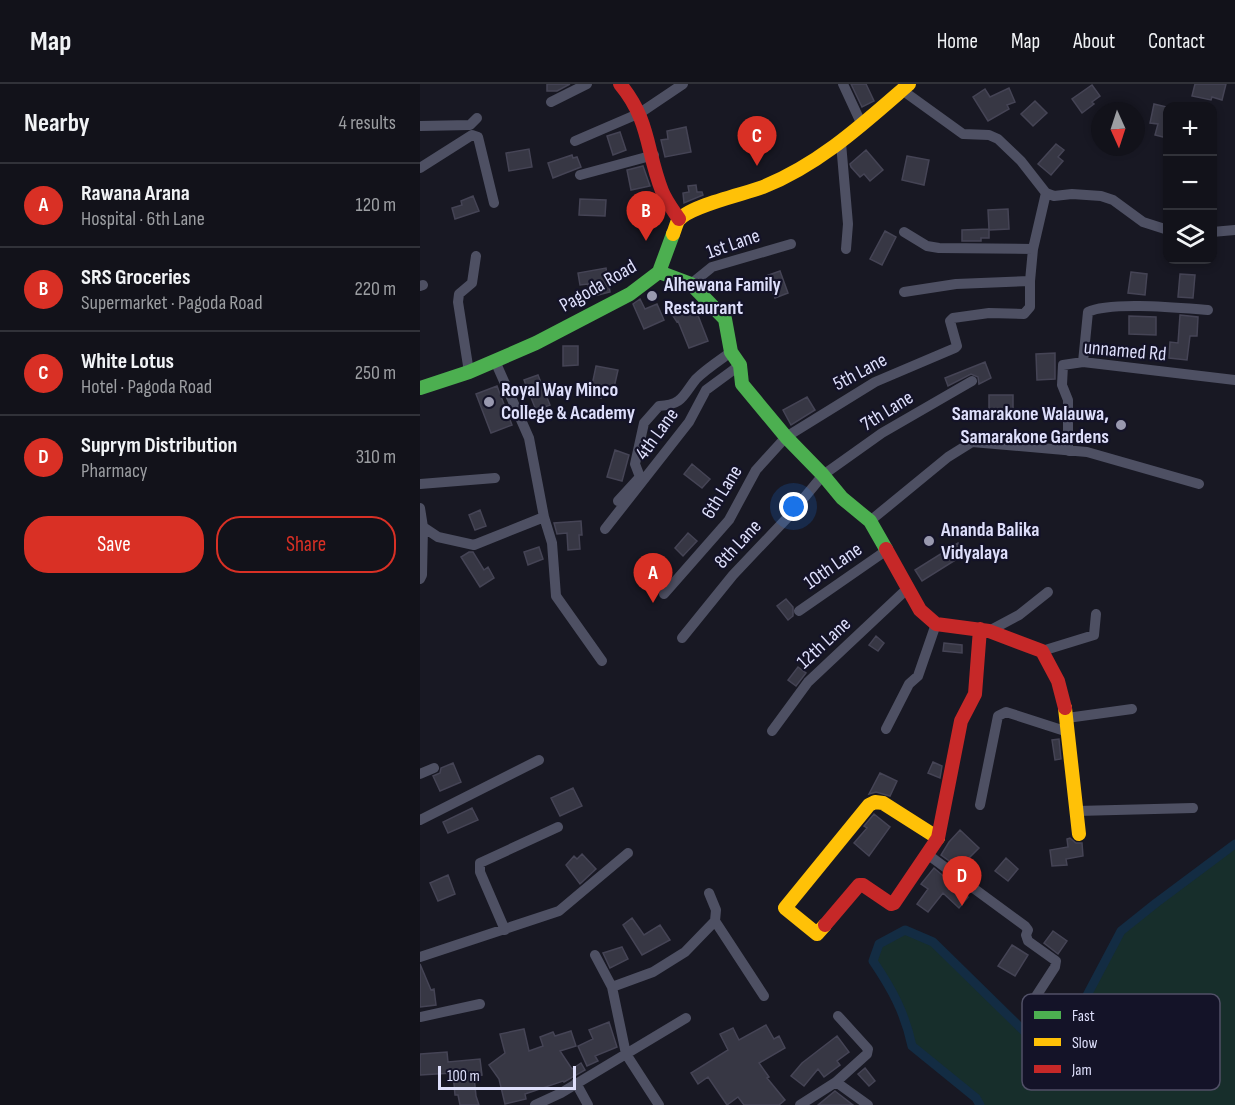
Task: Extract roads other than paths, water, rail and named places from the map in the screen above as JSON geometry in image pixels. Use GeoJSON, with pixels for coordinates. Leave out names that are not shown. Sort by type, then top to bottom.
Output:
{"type":"FeatureCollection","features":[{"type":"Feature","properties":{"kind":"street"},"geometry":{"type":"LineString","coordinates":[[551,102],[586,84]]}},
{"type":"Feature","properties":{"kind":"street"},"geometry":{"type":"LineString","coordinates":[[620,84],[648,129],[663,192],[679,219],[697,208],[750,192],[785,178],[820,158],[841,143],[905,87],[963,134],[989,135],[998,139],[1021,161],[1046,193],[1054,196],[1072,194],[1101,196],[1113,200],[1143,222],[1163,229]]}},
{"type":"Feature","properties":{"kind":"street"},"geometry":{"type":"LineString","coordinates":[[575,141],[640,113],[683,84]]}},
{"type":"Feature","properties":{"kind":"street"},"geometry":{"type":"LineString","coordinates":[[843,84],[862,125]]}},
{"type":"Feature","properties":{"kind":"street"},"geometry":{"type":"LineString","coordinates":[[420,126],[470,125],[477,118]]}},
{"type":"Feature","properties":{"kind":"street"},"geometry":{"type":"LineString","coordinates":[[420,168],[472,135],[477,137],[494,203]]}},
{"type":"Feature","properties":{"kind":"street"},"geometry":{"type":"LineString","coordinates":[[841,143],[848,224],[846,249]]}},
{"type":"Feature","properties":{"kind":"street"},"geometry":{"type":"LineString","coordinates":[[579,175],[654,155]]}},
{"type":"Feature","properties":{"kind":"street"},"geometry":{"type":"LineString","coordinates":[[904,292],[956,284],[1030,281],[1033,249],[1046,193]]}},
{"type":"Feature","properties":{"kind":"street","name":"Pagoda Road"},"geometry":{"type":"LineString","coordinates":[[420,388],[495,361],[630,294],[659,272],[679,219]]}},
{"type":"Feature","properties":{"kind":"street"},"geometry":{"type":"LineString","coordinates":[[1217,232],[1235,230]]}},
{"type":"Feature","properties":{"kind":"street"},"geometry":{"type":"LineString","coordinates":[[904,232],[927,246],[939,248],[1033,249]]}},
{"type":"Feature","properties":{"kind":"street","name":"1st Lane"},"geometry":{"type":"LineString","coordinates":[[691,284],[712,267],[791,244]]}},
{"type":"Feature","properties":{"kind":"street"},"geometry":{"type":"LineString","coordinates":[[469,372],[458,302],[459,294],[472,284],[476,256]]}},
{"type":"Feature","properties":{"kind":"street"},"geometry":{"type":"LineString","coordinates":[[659,272],[691,284],[725,319],[731,352],[740,365],[742,384],[786,437],[842,498],[870,521],[920,610],[936,624],[984,630],[1042,651],[1094,635],[1096,614]]}},
{"type":"Feature","properties":{"kind":"street","name":"5th Lane"},"geometry":{"type":"LineString","coordinates":[[786,437],[875,382],[955,348],[957,346],[950,321],[953,318],[989,313],[1024,315],[1030,307],[1030,281]]}},
{"type":"Feature","properties":{"kind":"street"},"geometry":{"type":"LineString","coordinates":[[1083,363],[1088,312],[1095,308],[1144,306],[1208,310]]}},
{"type":"Feature","properties":{"kind":"street"},"geometry":{"type":"LineString","coordinates":[[618,501],[640,477],[635,464],[644,423],[659,406],[673,405],[685,396],[697,378],[731,352]]}},
{"type":"Feature","properties":{"kind":"street"},"geometry":{"type":"LineString","coordinates":[[495,361],[528,438],[544,517],[552,543],[556,596],[602,660]]}},
{"type":"Feature","properties":{"kind":"street","name":"unnamed Rd"},"geometry":{"type":"LineString","coordinates":[[1068,450],[1068,400],[1062,385],[1063,365],[1083,363],[1235,380]]}},
{"type":"Feature","properties":{"kind":"street","name":"4th Lane"},"geometry":{"type":"LineString","coordinates":[[605,529],[689,422],[706,390],[740,365]]}},
{"type":"Feature","properties":{"kind":"street","name":"7th Lane"},"geometry":{"type":"LineString","coordinates":[[823,475],[882,433],[972,381]]}},
{"type":"Feature","properties":{"kind":"street","name":"6th Lane"},"geometry":{"type":"LineString","coordinates":[[664,594],[729,520],[756,470],[786,437]]}},
{"type":"Feature","properties":{"kind":"street"},"geometry":{"type":"LineString","coordinates":[[870,521],[948,457],[972,442],[1087,452],[1199,484]]}},
{"type":"Feature","properties":{"kind":"street","name":"8th Lane"},"geometry":{"type":"LineString","coordinates":[[682,638],[733,575],[789,516],[823,475]]}},
{"type":"Feature","properties":{"kind":"street"},"geometry":{"type":"LineString","coordinates":[[420,484],[495,478]]}},
{"type":"Feature","properties":{"kind":"street"},"geometry":{"type":"LineString","coordinates":[[420,508],[423,526],[420,579]]}},
{"type":"Feature","properties":{"kind":"street"},"geometry":{"type":"LineString","coordinates":[[423,526],[438,537],[474,545],[544,517]]}},
{"type":"Feature","properties":{"kind":"street","name":"10th Lane"},"geometry":{"type":"LineString","coordinates":[[799,611],[887,550]]}},
{"type":"Feature","properties":{"kind":"street","name":"12th Lane"},"geometry":{"type":"LineString","coordinates":[[772,731],[808,682],[908,588]]}},
{"type":"Feature","properties":{"kind":"street"},"geometry":{"type":"LineString","coordinates":[[984,630],[1019,615],[1048,592]]}},
{"type":"Feature","properties":{"kind":"street"},"geometry":{"type":"LineString","coordinates":[[886,729],[909,684],[918,676],[936,624]]}},
{"type":"Feature","properties":{"kind":"street"},"geometry":{"type":"LineString","coordinates":[[938,838],[883,803],[875,802],[869,805],[785,908],[817,934],[859,885],[863,885],[891,904],[894,903],[938,838],[961,721],[975,694],[984,630]]}},
{"type":"Feature","properties":{"kind":"street"},"geometry":{"type":"LineString","coordinates":[[1042,651],[1058,681],[1067,725],[1079,834]]}},
{"type":"Feature","properties":{"kind":"street"},"geometry":{"type":"LineString","coordinates":[[980,805],[998,716],[1006,712],[1067,725],[1132,709]]}},
{"type":"Feature","properties":{"kind":"street"},"geometry":{"type":"LineString","coordinates":[[420,820],[539,760]]}},
{"type":"Feature","properties":{"kind":"street"},"geometry":{"type":"LineString","coordinates":[[420,774],[434,768]]}},
{"type":"Feature","properties":{"kind":"street"},"geometry":{"type":"LineString","coordinates":[[1077,811],[1193,807]]}},
{"type":"Feature","properties":{"kind":"street"},"geometry":{"type":"LineString","coordinates":[[505,930],[480,872],[480,863],[558,827]]}},
{"type":"Feature","properties":{"kind":"street"},"geometry":{"type":"LineString","coordinates":[[420,957],[559,911],[628,853]]}},
{"type":"Feature","properties":{"kind":"street"},"geometry":{"type":"LineString","coordinates":[[927,854],[1025,926],[1028,930],[1026,935],[1028,941],[1056,961],[1055,967],[1037,994]]}},
{"type":"Feature","properties":{"kind":"street"},"geometry":{"type":"LineString","coordinates":[[709,893],[716,910],[715,921],[764,996]]}},
{"type":"Feature","properties":{"kind":"street"},"geometry":{"type":"LineString","coordinates":[[612,987],[653,972],[685,952],[715,921]]}},
{"type":"Feature","properties":{"kind":"street"},"geometry":{"type":"LineString","coordinates":[[595,955],[612,987],[626,1054],[659,1105]]}},
{"type":"Feature","properties":{"kind":"street"},"geometry":{"type":"LineString","coordinates":[[420,1017],[480,1004]]}},
{"type":"Feature","properties":{"kind":"street"},"geometry":{"type":"LineString","coordinates":[[801,1105],[836,1082],[867,1054],[868,1049],[838,1016]]}},
{"type":"Feature","properties":{"kind":"street"},"geometry":{"type":"LineString","coordinates":[[535,1105],[561,1093],[686,1018]]}},
{"type":"Feature","properties":{"kind":"street"},"geometry":{"type":"LineString","coordinates":[[836,1082],[868,1105]]}},
{"type":"Feature","properties":{"kind":"street"},"geometry":{"type":"LineString","coordinates":[[576,1083],[588,1105]]}},
{"type":"Feature","properties":{"kind":"waterway"},"geometry":{"type":"LineString","coordinates":[[1088,994],[1121,931],[1235,844]]}},
{"type":"Feature","properties":{"kind":"waterway"},"geometry":{"type":"LineString","coordinates":[[980,1105],[976,1098],[912,1046],[897,1002],[873,961],[879,944],[905,930],[933,942],[1022,1029]]}},
{"type":"Feature","properties":{"kind":"place","name":"White Lotus"},"geometry":{"type":"Point","coordinates":[757,166]}},
{"type":"Feature","properties":{"kind":"place","name":"SRS Groceries"},"geometry":{"type":"Point","coordinates":[646,241]}},
{"type":"Feature","properties":{"kind":"place","name":"Alhewana Family Restaurant"},"geometry":{"type":"Point","coordinates":[652,296]}},
{"type":"Feature","properties":{"kind":"place","name":"Royal Way Minco College & Academy"},"geometry":{"type":"Point","coordinates":[489,402]}},
{"type":"Feature","properties":{"kind":"place","name":"Samarakone Walauwa, Samarakone Gardens"},"geometry":{"type":"Point","coordinates":[1121,425]}},
{"type":"Feature","properties":{"kind":"place","name":"Ananda Balika Vidyalaya"},"geometry":{"type":"Point","coordinates":[929,541]}},
{"type":"Feature","properties":{"kind":"place","name":"Rawana Arana"},"geometry":{"type":"Point","coordinates":[653,603]}},
{"type":"Feature","properties":{"kind":"place","name":"Suprym Distribution"},"geometry":{"type":"Point","coordinates":[962,906]}}]}
